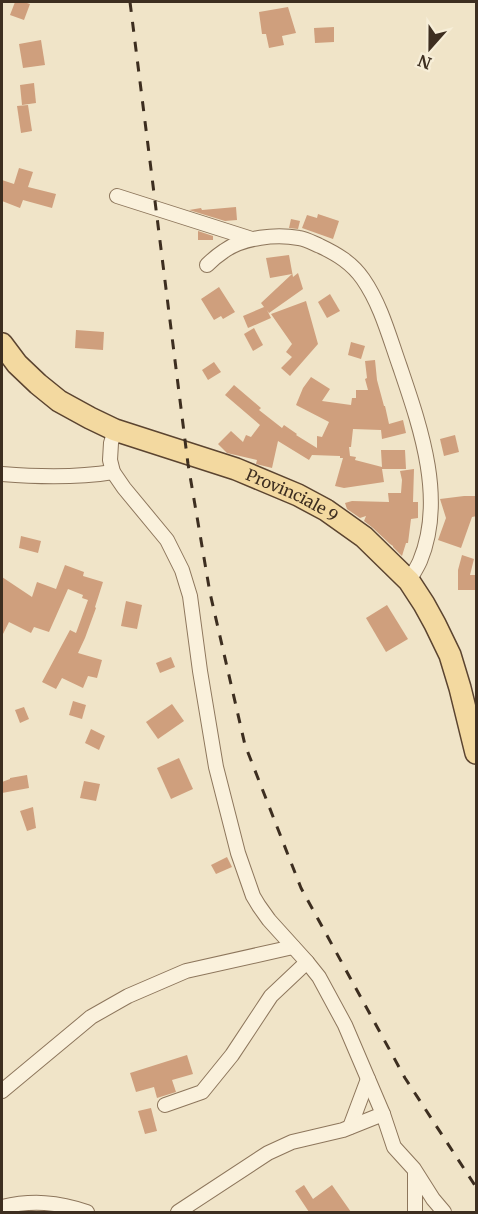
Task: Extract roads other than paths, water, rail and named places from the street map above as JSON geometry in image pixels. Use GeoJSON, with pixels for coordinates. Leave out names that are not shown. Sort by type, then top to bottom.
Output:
{"type":"FeatureCollection","features":[{"type":"Feature","properties":{"kind":"main road","name":"Provinciale 9"},"geometry":{"type":"LineString","coordinates":[[2,344],[17,364],[38,384],[59,401],[90,418],[115,430],[236,469],[298,495],[326,510],[364,537],[409,581],[435,624],[450,655],[477,753]]}},
{"type":"Feature","properties":{"kind":"street"},"geometry":{"type":"LineString","coordinates":[[117,196],[252,239]]}},
{"type":"Feature","properties":{"kind":"street"},"geometry":{"type":"LineString","coordinates":[[207,265],[226,250],[252,239],[277,236],[301,238],[346,260],[362,278],[381,310],[413,404],[428,458],[432,503],[427,536],[420,562],[409,581]]}},
{"type":"Feature","properties":{"kind":"street"},"geometry":{"type":"LineString","coordinates":[[115,430],[111,443],[110,460],[113,472],[160,530],[176,556],[190,596],[216,768],[238,853],[253,896],[279,932],[319,977],[345,1025],[384,1114],[394,1148],[414,1169],[444,1212]]}},
{"type":"Feature","properties":{"kind":"street"},"geometry":{"type":"LineString","coordinates":[[2,474],[33,477],[89,476],[113,472]]}},
{"type":"Feature","properties":{"kind":"street"},"geometry":{"type":"LineString","coordinates":[[2,1091],[91,1017],[128,996],[186,971],[293,947]]}},
{"type":"Feature","properties":{"kind":"street"},"geometry":{"type":"LineString","coordinates":[[165,1105],[202,1092],[232,1055],[271,996],[307,962]]}},
{"type":"Feature","properties":{"kind":"street"},"geometry":{"type":"LineString","coordinates":[[350,1127],[368,1079]]}},
{"type":"Feature","properties":{"kind":"street"},"geometry":{"type":"LineString","coordinates":[[178,1212],[268,1153],[292,1142],[343,1130],[384,1114]]}},
{"type":"Feature","properties":{"kind":"street"},"geometry":{"type":"LineString","coordinates":[[414,1169],[415,1212]]}},
{"type":"Feature","properties":{"kind":"street"},"geometry":{"type":"LineString","coordinates":[[2,1207],[25,1203],[49,1203],[87,1212]]}},
{"type":"Feature","properties":{"kind":"railway"},"geometry":{"type":"LineString","coordinates":[[130,2],[188,464],[210,593],[245,745],[301,888],[405,1078],[476,1187]]}}]}
